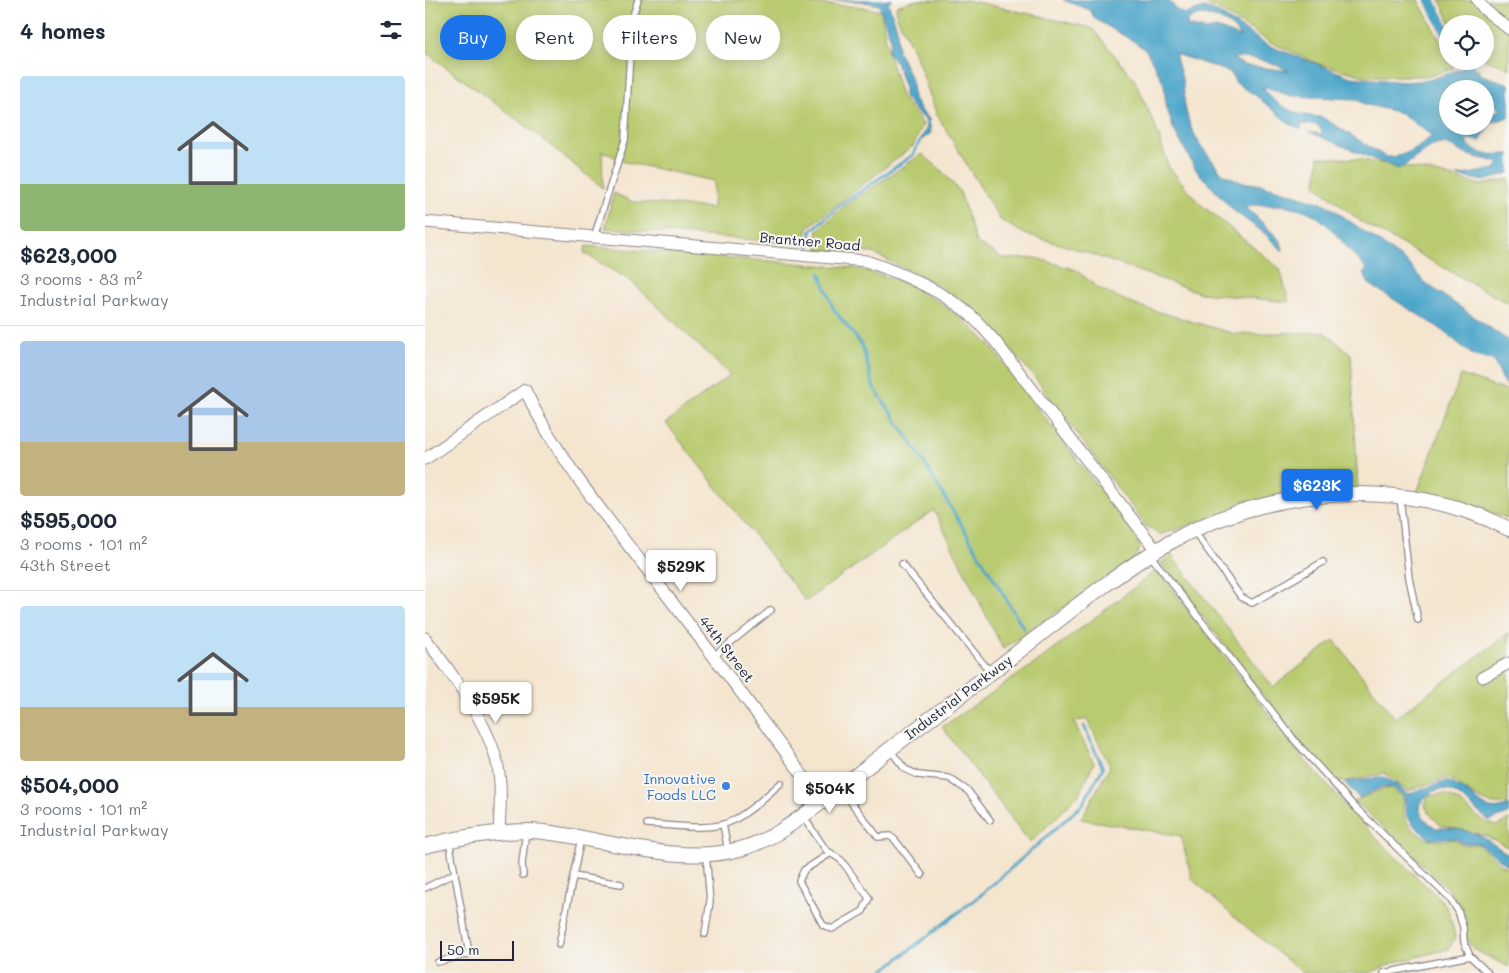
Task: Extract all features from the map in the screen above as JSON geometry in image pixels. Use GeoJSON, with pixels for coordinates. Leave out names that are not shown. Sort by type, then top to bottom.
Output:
{"type":"FeatureCollection","features":[{"type":"Feature","properties":{"kind":"street"},"geometry":{"type":"LineString","coordinates":[[1477,0],[1485,10],[1509,29]]}},
{"type":"Feature","properties":{"kind":"street","name":"Brantner Road"},"geometry":{"type":"LineString","coordinates":[[426,220],[866,261],[896,271],[969,313],[995,341],[1153,552]]}},
{"type":"Feature","properties":{"kind":"street","name":"44th Street"},"geometry":{"type":"LineString","coordinates":[[425,459],[525,390],[586,491],[714,656],[822,802]]}},
{"type":"Feature","properties":{"kind":"street","name":"Industrial Parkway"},"geometry":{"type":"LineString","coordinates":[[425,846],[449,839],[499,832],[526,831],[673,852],[706,853],[728,851],[759,843],[822,802],[1076,607],[1153,552],[1228,516],[1293,500],[1364,495],[1400,497],[1439,504],[1509,528]]}},
{"type":"Feature","properties":{"kind":"street"},"geometry":{"type":"LineString","coordinates":[[425,638],[477,714],[492,748],[500,786],[499,832]]}},
{"type":"Feature","properties":{"kind":"street"},"geometry":{"type":"LineString","coordinates":[[1483,676],[1509,663]]}},
{"type":"Feature","properties":{"kind":"lane"},"geometry":{"type":"LineString","coordinates":[[594,237],[625,140],[632,18],[638,0]]}},
{"type":"Feature","properties":{"kind":"lane"},"geometry":{"type":"LineString","coordinates":[[1400,497],[1402,529],[1409,578],[1418,620]]}},
{"type":"Feature","properties":{"kind":"lane"},"geometry":{"type":"LineString","coordinates":[[1194,531],[1241,597],[1252,603],[1323,562]]}},
{"type":"Feature","properties":{"kind":"lane"},"geometry":{"type":"LineString","coordinates":[[1153,552],[1296,742],[1355,807],[1451,899],[1458,911],[1463,927],[1464,942],[1470,956],[1488,973]]}},
{"type":"Feature","properties":{"kind":"lane"},"geometry":{"type":"LineString","coordinates":[[901,564],[991,673]]}},
{"type":"Feature","properties":{"kind":"lane"},"geometry":{"type":"LineString","coordinates":[[714,656],[771,610]]}},
{"type":"Feature","properties":{"kind":"lane"},"geometry":{"type":"LineString","coordinates":[[889,749],[905,769],[918,775],[949,778],[968,791],[989,820]]}},
{"type":"Feature","properties":{"kind":"lane"},"geometry":{"type":"LineString","coordinates":[[647,824],[697,826],[723,824],[741,816],[781,783]]}},
{"type":"Feature","properties":{"kind":"lane"},"geometry":{"type":"LineString","coordinates":[[840,788],[877,837],[890,836],[895,840],[922,875]]}},
{"type":"Feature","properties":{"kind":"lane"},"geometry":{"type":"LineString","coordinates":[[803,816],[831,853],[841,860],[869,898],[863,911],[832,929],[823,925],[799,881],[804,870],[831,853]]}},
{"type":"Feature","properties":{"kind":"lane"},"geometry":{"type":"LineString","coordinates":[[723,824],[728,851]]}},
{"type":"Feature","properties":{"kind":"lane"},"geometry":{"type":"LineString","coordinates":[[523,875],[522,864],[526,831]]}},
{"type":"Feature","properties":{"kind":"lane"},"geometry":{"type":"LineString","coordinates":[[559,945],[581,838]]}},
{"type":"Feature","properties":{"kind":"lane"},"geometry":{"type":"LineString","coordinates":[[438,962],[469,954],[449,839]]}},
{"type":"Feature","properties":{"kind":"lane"},"geometry":{"type":"LineString","coordinates":[[705,934],[710,902],[706,853]]}},
{"type":"Feature","properties":{"kind":"lane"},"geometry":{"type":"LineString","coordinates":[[425,888],[455,873]]}},
{"type":"Feature","properties":{"kind":"lane"},"geometry":{"type":"LineString","coordinates":[[573,876],[621,884]]}},
{"type":"Feature","properties":{"kind":"lane"},"geometry":{"type":"LineString","coordinates":[[1384,973],[1470,956]]}},
{"type":"Feature","properties":{"kind":"green space"},"geometry":{"type":"Polygon","coordinates":[[[425,0],[789,0],[798,3],[863,7],[881,11],[888,52],[901,96],[923,124],[913,146],[808,227],[804,244],[605,228],[614,193],[633,202],[713,208],[714,181],[625,162],[602,151],[603,188],[526,126],[425,52],[425,0]]]}},
{"type":"Feature","properties":{"kind":"green space"},"geometry":{"type":"Polygon","coordinates":[[[916,0],[967,0],[1092,28],[1134,79],[1155,125],[1169,167],[1199,203],[1280,269],[1289,302],[1201,293],[1073,248],[1025,234],[1000,220],[937,115],[916,56],[897,17],[896,6],[916,0]]]}},
{"type":"Feature","properties":{"kind":"green space"},"geometry":{"type":"Polygon","coordinates":[[[1198,0],[1418,0],[1439,39],[1439,70],[1448,70],[1430,76],[1365,76],[1319,64],[1270,42],[1217,9],[1198,0]]]}},
{"type":"Feature","properties":{"kind":"green space"},"geometry":{"type":"Polygon","coordinates":[[[1440,0],[1509,0],[1509,68],[1494,63],[1494,15],[1447,15],[1440,0]]]}},
{"type":"Feature","properties":{"kind":"green space"},"geometry":{"type":"Polygon","coordinates":[[[922,154],[941,170],[960,192],[976,242],[1004,259],[1036,258],[1076,270],[1098,288],[1135,305],[1235,334],[1324,332],[1351,354],[1358,489],[1274,497],[1160,535],[1146,526],[1033,375],[971,306],[934,283],[873,253],[818,250],[818,230],[842,208],[922,154]]]}},
{"type":"Feature","properties":{"kind":"green space"},"geometry":{"type":"Polygon","coordinates":[[[1319,157],[1357,159],[1432,172],[1481,185],[1509,179],[1509,304],[1360,221],[1316,185],[1319,157]]]}},
{"type":"Feature","properties":{"kind":"green space"},"geometry":{"type":"Polygon","coordinates":[[[586,246],[854,268],[899,280],[942,304],[967,323],[989,344],[1136,537],[1140,548],[1133,560],[1003,649],[934,510],[806,601],[666,423],[730,375],[632,282],[584,253],[586,246]]]}},
{"type":"Feature","properties":{"kind":"green space"},"geometry":{"type":"Polygon","coordinates":[[[1461,375],[1509,392],[1509,519],[1479,507],[1416,495],[1461,375]]]}},
{"type":"Feature","properties":{"kind":"green space"},"geometry":{"type":"Polygon","coordinates":[[[1172,556],[1273,687],[1334,640],[1395,718],[1509,633],[1508,803],[1491,804],[1469,793],[1448,778],[1407,791],[1384,773],[1338,783],[1300,742],[1161,563],[1172,556]]]}},
{"type":"Feature","properties":{"kind":"green space"},"geometry":{"type":"Polygon","coordinates":[[[1157,570],[1306,762],[1376,838],[1443,902],[1450,914],[1455,937],[1449,949],[1396,962],[1370,973],[1303,973],[1233,916],[1192,879],[1181,836],[1081,819],[1110,766],[1087,719],[1074,722],[1094,763],[1078,796],[1030,843],[942,727],[1037,662],[1157,570]]]}},
{"type":"Feature","properties":{"kind":"green space"},"geometry":{"type":"Polygon","coordinates":[[[1391,788],[1403,797],[1405,817],[1413,830],[1419,835],[1439,841],[1454,839],[1463,845],[1478,844],[1502,865],[1509,868],[1509,967],[1473,949],[1465,935],[1466,919],[1462,907],[1444,885],[1355,801],[1380,790],[1391,788]]]}},
{"type":"Feature","properties":{"kind":"green space"},"geometry":{"type":"Polygon","coordinates":[[[1443,794],[1458,801],[1489,823],[1497,826],[1509,819],[1509,848],[1487,836],[1440,825],[1429,813],[1425,805],[1428,796],[1443,794]]]}},
{"type":"Feature","properties":{"kind":"water"},"geometry":{"type":"Polygon","coordinates":[[[799,0],[892,0],[888,3],[897,28],[898,51],[912,81],[913,96],[920,109],[929,119],[931,133],[920,141],[927,127],[925,119],[917,113],[904,96],[904,85],[896,62],[888,52],[891,39],[879,5],[860,1],[799,0]]]}},
{"type":"Feature","properties":{"kind":"water"},"geometry":{"type":"Polygon","coordinates":[[[1063,0],[1168,0],[1178,11],[1185,14],[1204,8],[1217,12],[1267,45],[1351,77],[1405,82],[1429,80],[1458,70],[1478,70],[1482,75],[1509,84],[1509,117],[1494,122],[1494,112],[1500,109],[1494,104],[1494,80],[1439,80],[1439,135],[1484,135],[1480,141],[1469,139],[1466,142],[1470,147],[1480,152],[1509,154],[1509,173],[1484,181],[1457,176],[1495,169],[1499,163],[1464,153],[1448,145],[1439,144],[1429,148],[1398,169],[1309,132],[1323,134],[1318,125],[1302,124],[1301,129],[1291,125],[1255,95],[1236,83],[1230,72],[1175,54],[1183,82],[1185,107],[1190,126],[1201,146],[1222,173],[1241,182],[1263,185],[1326,204],[1408,263],[1424,282],[1509,341],[1509,386],[1505,385],[1493,360],[1474,356],[1438,327],[1369,284],[1363,273],[1367,269],[1319,218],[1293,207],[1273,205],[1245,206],[1281,241],[1283,251],[1264,233],[1234,211],[1196,170],[1173,128],[1166,105],[1164,84],[1146,50],[1095,19],[1090,10],[1063,0]],[[1200,15],[1188,19],[1187,26],[1205,30],[1216,28],[1241,37],[1229,24],[1212,17],[1200,15]],[[1232,58],[1244,65],[1289,71],[1261,60],[1232,58]],[[1262,87],[1274,100],[1288,109],[1304,115],[1322,117],[1386,157],[1405,154],[1432,136],[1401,113],[1364,104],[1356,99],[1292,96],[1262,87]]]}},
{"type":"Feature","properties":{"kind":"water"},"geometry":{"type":"Polygon","coordinates":[[[1382,777],[1398,785],[1407,794],[1447,781],[1490,808],[1502,808],[1509,805],[1508,814],[1490,821],[1465,800],[1447,790],[1438,790],[1429,794],[1419,805],[1425,818],[1436,828],[1457,829],[1477,834],[1509,854],[1509,866],[1478,843],[1462,843],[1455,838],[1431,839],[1417,829],[1407,816],[1404,796],[1392,787],[1380,788],[1359,798],[1344,782],[1382,777]]]}},
{"type":"Feature","properties":{"kind":"waterway"},"geometry":{"type":"LineString","coordinates":[[1430,0],[1439,17]]}},
{"type":"Feature","properties":{"kind":"waterway"},"geometry":{"type":"LineString","coordinates":[[1468,70],[1470,74]]}},
{"type":"Feature","properties":{"kind":"waterway"},"geometry":{"type":"LineString","coordinates":[[809,246],[811,231],[838,207],[913,155],[920,141]]}},
{"type":"Feature","properties":{"kind":"waterway"},"geometry":{"type":"LineString","coordinates":[[820,273],[834,310],[862,345],[873,386],[915,448],[1024,629]]}},
{"type":"Feature","properties":{"kind":"waterway"},"geometry":{"type":"LineString","coordinates":[[880,973],[982,894],[1082,805],[1103,768],[1084,726]]}},
{"type":"Feature","properties":{"kind":"place","name":"Innovative Foods LLC"},"geometry":{"type":"Point","coordinates":[726,786]}}]}
